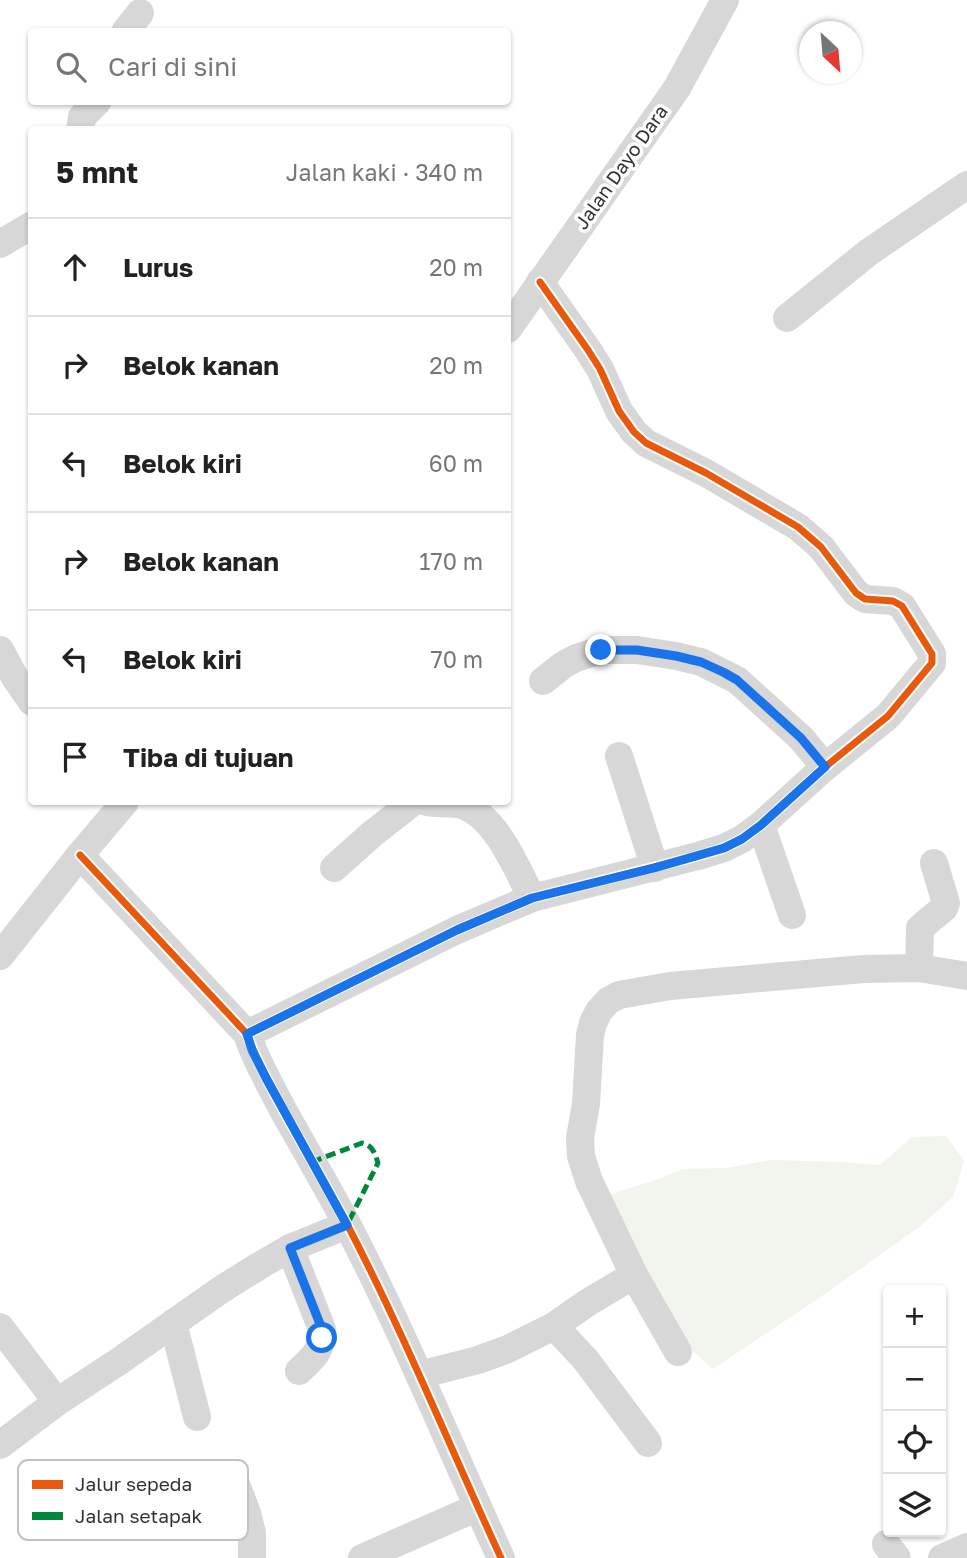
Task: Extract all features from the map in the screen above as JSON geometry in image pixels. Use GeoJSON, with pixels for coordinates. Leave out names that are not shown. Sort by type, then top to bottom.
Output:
{"type":"FeatureCollection","features":[{"type":"Feature","properties":{"kind":"street","name":"Jalan Dayo Dara"},"geometry":{"type":"LineString","coordinates":[[511,325],[677,88],[725,0]]}},
{"type":"Feature","properties":{"kind":"street"},"geometry":{"type":"LineString","coordinates":[[81,126],[82,117],[94,105]]}},
{"type":"Feature","properties":{"kind":"street"},"geometry":{"type":"LineString","coordinates":[[787,318],[869,252],[967,185]]}},
{"type":"Feature","properties":{"kind":"street"},"geometry":{"type":"LineString","coordinates":[[0,244],[28,227]]}},
{"type":"Feature","properties":{"kind":"street"},"geometry":{"type":"LineString","coordinates":[[247,1034],[457,930],[532,898],[654,868],[724,848],[742,839],[888,716],[932,663],[932,654],[902,606],[893,601],[865,599],[856,593],[821,547],[798,527],[706,473],[646,443],[634,432],[619,411],[600,369],[540,282]]}},
{"type":"Feature","properties":{"kind":"street"},"geometry":{"type":"LineString","coordinates":[[0,650],[7,681],[28,699]]}},
{"type":"Feature","properties":{"kind":"street"},"geometry":{"type":"LineString","coordinates":[[543,681],[576,657],[601,650],[637,650],[701,662],[737,680],[801,738],[825,767]]}},
{"type":"Feature","properties":{"kind":"street"},"geometry":{"type":"LineString","coordinates":[[619,756],[654,868]]}},
{"type":"Feature","properties":{"kind":"street"},"geometry":{"type":"LineString","coordinates":[[334,868],[409,805]]}},
{"type":"Feature","properties":{"kind":"street"},"geometry":{"type":"LineString","coordinates":[[463,805],[476,813],[495,832],[532,898]]}},
{"type":"Feature","properties":{"kind":"street"},"geometry":{"type":"LineString","coordinates":[[0,956],[80,855],[111,808]]}},
{"type":"Feature","properties":{"kind":"street"},"geometry":{"type":"LineString","coordinates":[[761,825],[792,915]]}},
{"type":"Feature","properties":{"kind":"street"},"geometry":{"type":"LineString","coordinates":[[80,855],[247,1034],[266,1078],[347,1225],[419,1375],[501,1558]]}},
{"type":"Feature","properties":{"kind":"street"},"geometry":{"type":"LineString","coordinates":[[919,968],[920,928],[944,908],[946,903],[934,863]]}},
{"type":"Feature","properties":{"kind":"street"},"geometry":{"type":"LineString","coordinates":[[678,1352],[634,1275],[589,1181],[582,1156],[580,1138],[586,1104],[590,1035],[599,1011],[608,1001],[619,995],[670,986],[863,969],[919,968],[967,976]]}},
{"type":"Feature","properties":{"kind":"street"},"geometry":{"type":"LineString","coordinates":[[0,1445],[57,1402],[222,1289],[290,1248],[347,1225]]}},
{"type":"Feature","properties":{"kind":"street"},"geometry":{"type":"LineString","coordinates":[[290,1248],[322,1329],[319,1349],[299,1371]]}},
{"type":"Feature","properties":{"kind":"street"},"geometry":{"type":"LineString","coordinates":[[419,1375],[478,1360],[508,1349],[554,1326],[634,1275]]}},
{"type":"Feature","properties":{"kind":"street"},"geometry":{"type":"LineString","coordinates":[[173,1323],[197,1416]]}},
{"type":"Feature","properties":{"kind":"street"},"geometry":{"type":"LineString","coordinates":[[554,1326],[584,1359],[649,1443]]}},
{"type":"Feature","properties":{"kind":"street"},"geometry":{"type":"LineString","coordinates":[[0,1327],[57,1402]]}},
{"type":"Feature","properties":{"kind":"street"},"geometry":{"type":"LineString","coordinates":[[362,1558],[478,1507]]}},
{"type":"Feature","properties":{"kind":"street"},"geometry":{"type":"LineString","coordinates":[[248,1517],[252,1533],[252,1558]]}},
{"type":"Feature","properties":{"kind":"street"},"geometry":{"type":"LineString","coordinates":[[942,1558],[967,1548]]}},
{"type":"Feature","properties":{"kind":"shaded area"},"geometry":{"type":"Polygon","coordinates":[[[946,1136],[964,1161],[953,1197],[918,1228],[713,1369],[659,1322],[611,1194],[683,1169],[726,1168],[771,1160],[880,1165],[912,1137],[946,1136]]]}},
{"type":"Feature","properties":{"kind":"marked path"},"geometry":{"type":"LineString","coordinates":[[312,1162],[362,1143],[373,1150],[378,1163],[347,1225]]}},
{"type":"Feature","properties":{"kind":"cycle path"},"geometry":{"type":"LineString","coordinates":[[247,1034],[457,930],[532,898],[698,856],[742,839],[888,716],[932,663],[932,654],[902,606],[893,601],[865,599],[856,593],[821,547],[798,527],[706,473],[646,443],[634,432],[619,411],[600,369],[540,282]]}},
{"type":"Feature","properties":{"kind":"cycle path"},"geometry":{"type":"LineString","coordinates":[[80,855],[247,1034],[268,1082],[369,1267],[501,1558]]}},
{"type":"Feature","properties":{"kind":"route"},"geometry":{"type":"LineString","coordinates":[[322,1338],[322,1329],[290,1248],[347,1225],[266,1078],[247,1034],[457,930],[532,898],[724,848],[761,825],[825,767],[801,738],[737,680],[723,672],[701,662],[676,656],[637,650],[601,650]]}}]}
